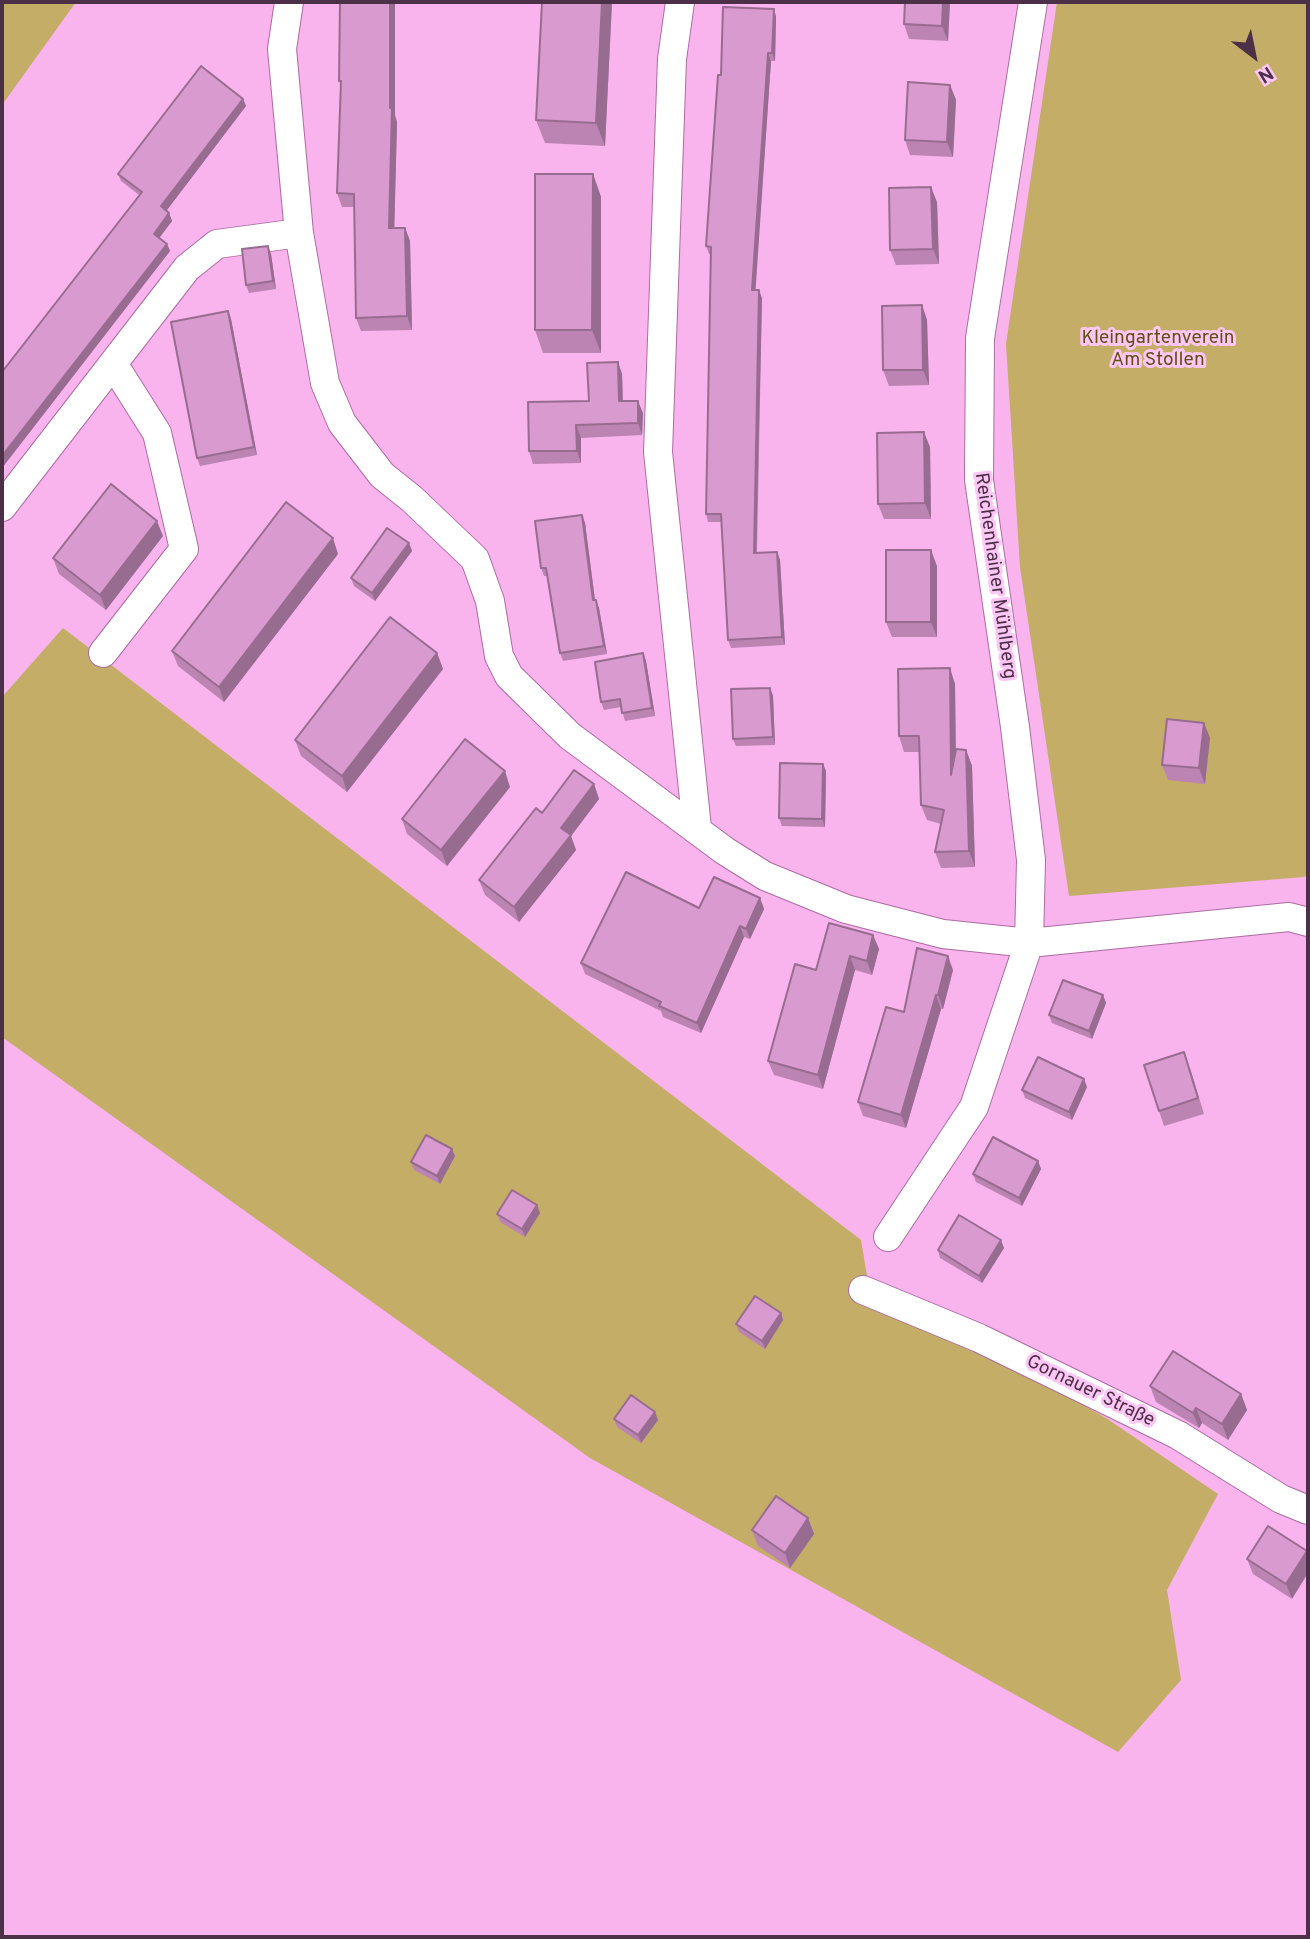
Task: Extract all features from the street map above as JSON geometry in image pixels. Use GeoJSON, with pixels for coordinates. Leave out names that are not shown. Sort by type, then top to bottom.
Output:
{"type":"FeatureCollection","features":[{"type":"Feature","properties":{"kind":"street"},"geometry":{"type":"LineString","coordinates":[[289,2],[282,49],[299,233],[325,383],[342,423],[382,475],[412,499],[475,559],[490,601],[499,656],[509,676],[570,736],[725,851],[765,876],[846,909],[943,934],[1029,943],[1289,917],[1308,922]]}},
{"type":"Feature","properties":{"kind":"street"},"geometry":{"type":"LineString","coordinates":[[680,2],[672,60],[658,452],[697,828]]}},
{"type":"Feature","properties":{"kind":"street","name":"Reichenhainer Mühlberg"},"geometry":{"type":"LineString","coordinates":[[888,1237],[974,1107],[1029,943],[1031,860],[1015,727],[979,480],[979,338],[1019,103],[1033,2]]}},
{"type":"Feature","properties":{"kind":"street"},"geometry":{"type":"LineString","coordinates":[[2,507],[187,268],[217,244],[299,233]]}},
{"type":"Feature","properties":{"kind":"street"},"geometry":{"type":"LineString","coordinates":[[103,653],[184,549],[158,433],[114,365]]}},
{"type":"Feature","properties":{"kind":"street","name":"Gornauer Straße"},"geometry":{"type":"LineString","coordinates":[[863,1290],[979,1338],[1178,1435],[1281,1499],[1308,1510]]}},
{"type":"Feature","properties":{"kind":"green space"},"geometry":{"type":"Polygon","coordinates":[[[2,2],[76,2],[2,105],[2,2]]]}},
{"type":"Feature","properties":{"kind":"green space","name":"Kleingartenverein Am Stollen"},"geometry":{"type":"Polygon","coordinates":[[[1057,2],[1308,2],[1308,874],[1304,877],[1069,896],[1020,567],[1006,344],[1057,2]]]}},
{"type":"Feature","properties":{"kind":"green space"},"geometry":{"type":"Polygon","coordinates":[[[63,628],[861,1240],[867,1276],[971,1341],[1106,1418],[1218,1494],[1167,1590],[1181,1680],[1118,1752],[590,1458],[2,1037],[2,697],[63,628]]]}},
{"type":"Feature","properties":{"kind":"building"},"geometry":{"type":"Polygon","coordinates":[[[340,2],[390,2],[392,108],[389,228],[405,228],[407,316],[356,318],[354,194],[337,193],[341,81],[340,2]]]}},
{"type":"Feature","properties":{"kind":"building"},"geometry":{"type":"Polygon","coordinates":[[[542,2],[602,2],[596,123],[536,120],[542,2]]]}},
{"type":"Feature","properties":{"kind":"building"},"geometry":{"type":"Polygon","coordinates":[[[905,2],[943,2],[942,26],[904,24],[905,2]]]}},
{"type":"Feature","properties":{"kind":"building"},"geometry":{"type":"Polygon","coordinates":[[[723,7],[774,9],[772,53],[768,53],[752,290],[759,290],[754,553],[777,552],[782,637],[728,640],[721,514],[706,514],[711,247],[706,246],[718,75],[721,75],[723,7]]]}},
{"type":"Feature","properties":{"kind":"building"},"geometry":{"type":"Polygon","coordinates":[[[201,66],[243,99],[161,206],[169,213],[154,234],[167,244],[2,456],[2,372],[142,192],[118,174],[201,66]]]}},
{"type":"Feature","properties":{"kind":"building"},"geometry":{"type":"Polygon","coordinates":[[[908,82],[950,85],[947,142],[905,140],[908,82]]]}},
{"type":"Feature","properties":{"kind":"building"},"geometry":{"type":"Polygon","coordinates":[[[535,174],[593,174],[592,330],[535,330],[535,174]]]}},
{"type":"Feature","properties":{"kind":"building"},"geometry":{"type":"Polygon","coordinates":[[[931,187],[933,249],[890,250],[889,188],[931,187]]]}},
{"type":"Feature","properties":{"kind":"building"},"geometry":{"type":"Polygon","coordinates":[[[268,246],[273,281],[246,285],[242,249],[268,246]]]}},
{"type":"Feature","properties":{"kind":"building"},"geometry":{"type":"Polygon","coordinates":[[[922,305],[923,370],[883,370],[882,306],[922,305]]]}},
{"type":"Feature","properties":{"kind":"building"},"geometry":{"type":"Polygon","coordinates":[[[228,311],[254,447],[197,458],[171,322],[228,311]]]}},
{"type":"Feature","properties":{"kind":"building"},"geometry":{"type":"Polygon","coordinates":[[[618,362],[619,401],[638,401],[638,423],[576,425],[577,451],[529,451],[528,402],[589,401],[587,363],[618,362]]]}},
{"type":"Feature","properties":{"kind":"building"},"geometry":{"type":"Polygon","coordinates":[[[924,432],[925,503],[878,504],[877,433],[924,432]]]}},
{"type":"Feature","properties":{"kind":"building"},"geometry":{"type":"Polygon","coordinates":[[[111,484],[157,521],[100,595],[53,558],[111,484]]]}},
{"type":"Feature","properties":{"kind":"building"},"geometry":{"type":"Polygon","coordinates":[[[286,502],[333,538],[219,687],[172,651],[286,502]]]}},
{"type":"Feature","properties":{"kind":"building"},"geometry":{"type":"Polygon","coordinates":[[[582,515],[593,600],[596,600],[604,646],[560,653],[546,568],[541,568],[535,521],[582,515]]]}},
{"type":"Feature","properties":{"kind":"building"},"geometry":{"type":"Polygon","coordinates":[[[387,528],[409,543],[372,593],[351,578],[387,528]]]}},
{"type":"Feature","properties":{"kind":"building"},"geometry":{"type":"Polygon","coordinates":[[[886,550],[931,550],[931,622],[886,622],[886,550]]]}},
{"type":"Feature","properties":{"kind":"building"},"geometry":{"type":"Polygon","coordinates":[[[390,617],[437,653],[342,776],[295,740],[390,617]]]}},
{"type":"Feature","properties":{"kind":"building"},"geometry":{"type":"Polygon","coordinates":[[[643,653],[652,708],[622,713],[620,699],[601,702],[595,662],[643,653]]]}},
{"type":"Feature","properties":{"kind":"building"},"geometry":{"type":"Polygon","coordinates":[[[950,668],[951,775],[956,749],[966,750],[969,851],[935,852],[944,810],[921,805],[919,736],[899,736],[898,669],[950,668]]]}},
{"type":"Feature","properties":{"kind":"building"},"geometry":{"type":"Polygon","coordinates":[[[770,688],[773,737],[733,739],[731,689],[770,688]]]}},
{"type":"Feature","properties":{"kind":"building"},"geometry":{"type":"Polygon","coordinates":[[[1167,719],[1204,723],[1199,768],[1162,765],[1167,719]]]}},
{"type":"Feature","properties":{"kind":"building"},"geometry":{"type":"Polygon","coordinates":[[[465,739],[505,771],[441,850],[402,819],[465,739]]]}},
{"type":"Feature","properties":{"kind":"building"},"geometry":{"type":"Polygon","coordinates":[[[780,763],[823,764],[822,819],[779,818],[780,763]]]}},
{"type":"Feature","properties":{"kind":"building"},"geometry":{"type":"Polygon","coordinates":[[[574,770],[594,784],[561,828],[571,835],[514,907],[479,880],[536,808],[542,813],[574,770]]]}},
{"type":"Feature","properties":{"kind":"building"},"geometry":{"type":"Polygon","coordinates":[[[626,872],[699,908],[714,877],[760,898],[746,929],[740,926],[697,1023],[659,1006],[661,1002],[581,963],[626,872]]]}},
{"type":"Feature","properties":{"kind":"building"},"geometry":{"type":"Polygon","coordinates":[[[829,923],[873,935],[867,961],[850,956],[818,1075],[768,1061],[795,964],[816,970],[829,923]]]}},
{"type":"Feature","properties":{"kind":"building"},"geometry":{"type":"Polygon","coordinates":[[[917,948],[948,956],[901,1115],[858,1102],[886,1007],[904,1012],[917,948]]]}},
{"type":"Feature","properties":{"kind":"building"},"geometry":{"type":"Polygon","coordinates":[[[1063,980],[1103,995],[1089,1031],[1049,1015],[1063,980]]]}},
{"type":"Feature","properties":{"kind":"building"},"geometry":{"type":"Polygon","coordinates":[[[1184,1052],[1198,1098],[1159,1111],[1144,1065],[1184,1052]]]}},
{"type":"Feature","properties":{"kind":"building"},"geometry":{"type":"Polygon","coordinates":[[[1038,1057],[1084,1079],[1069,1112],[1022,1090],[1038,1057]]]}},
{"type":"Feature","properties":{"kind":"building"},"geometry":{"type":"Polygon","coordinates":[[[426,1135],[452,1149],[437,1176],[411,1162],[426,1135]]]}},
{"type":"Feature","properties":{"kind":"building"},"geometry":{"type":"Polygon","coordinates":[[[993,1137],[1038,1161],[1019,1198],[973,1174],[993,1137]]]}},
{"type":"Feature","properties":{"kind":"building"},"geometry":{"type":"Polygon","coordinates":[[[512,1190],[537,1205],[522,1229],[497,1214],[512,1190]]]}},
{"type":"Feature","properties":{"kind":"building"},"geometry":{"type":"Polygon","coordinates":[[[959,1215],[1001,1240],[979,1276],[938,1250],[959,1215]]]}},
{"type":"Feature","properties":{"kind":"building"},"geometry":{"type":"Polygon","coordinates":[[[755,1296],[781,1313],[762,1341],[736,1324],[755,1296]]]}},
{"type":"Feature","properties":{"kind":"building"},"geometry":{"type":"Polygon","coordinates":[[[1173,1351],[1241,1394],[1222,1424],[1196,1408],[1193,1413],[1150,1386],[1173,1351]]]}},
{"type":"Feature","properties":{"kind":"building"},"geometry":{"type":"Polygon","coordinates":[[[631,1395],[655,1412],[638,1435],[614,1419],[631,1395]]]}},
{"type":"Feature","properties":{"kind":"building"},"geometry":{"type":"Polygon","coordinates":[[[776,1496],[808,1518],[785,1553],[752,1530],[776,1496]]]}},
{"type":"Feature","properties":{"kind":"building"},"geometry":{"type":"Polygon","coordinates":[[[1268,1526],[1307,1551],[1286,1584],[1247,1559],[1268,1526]]]}}]}
